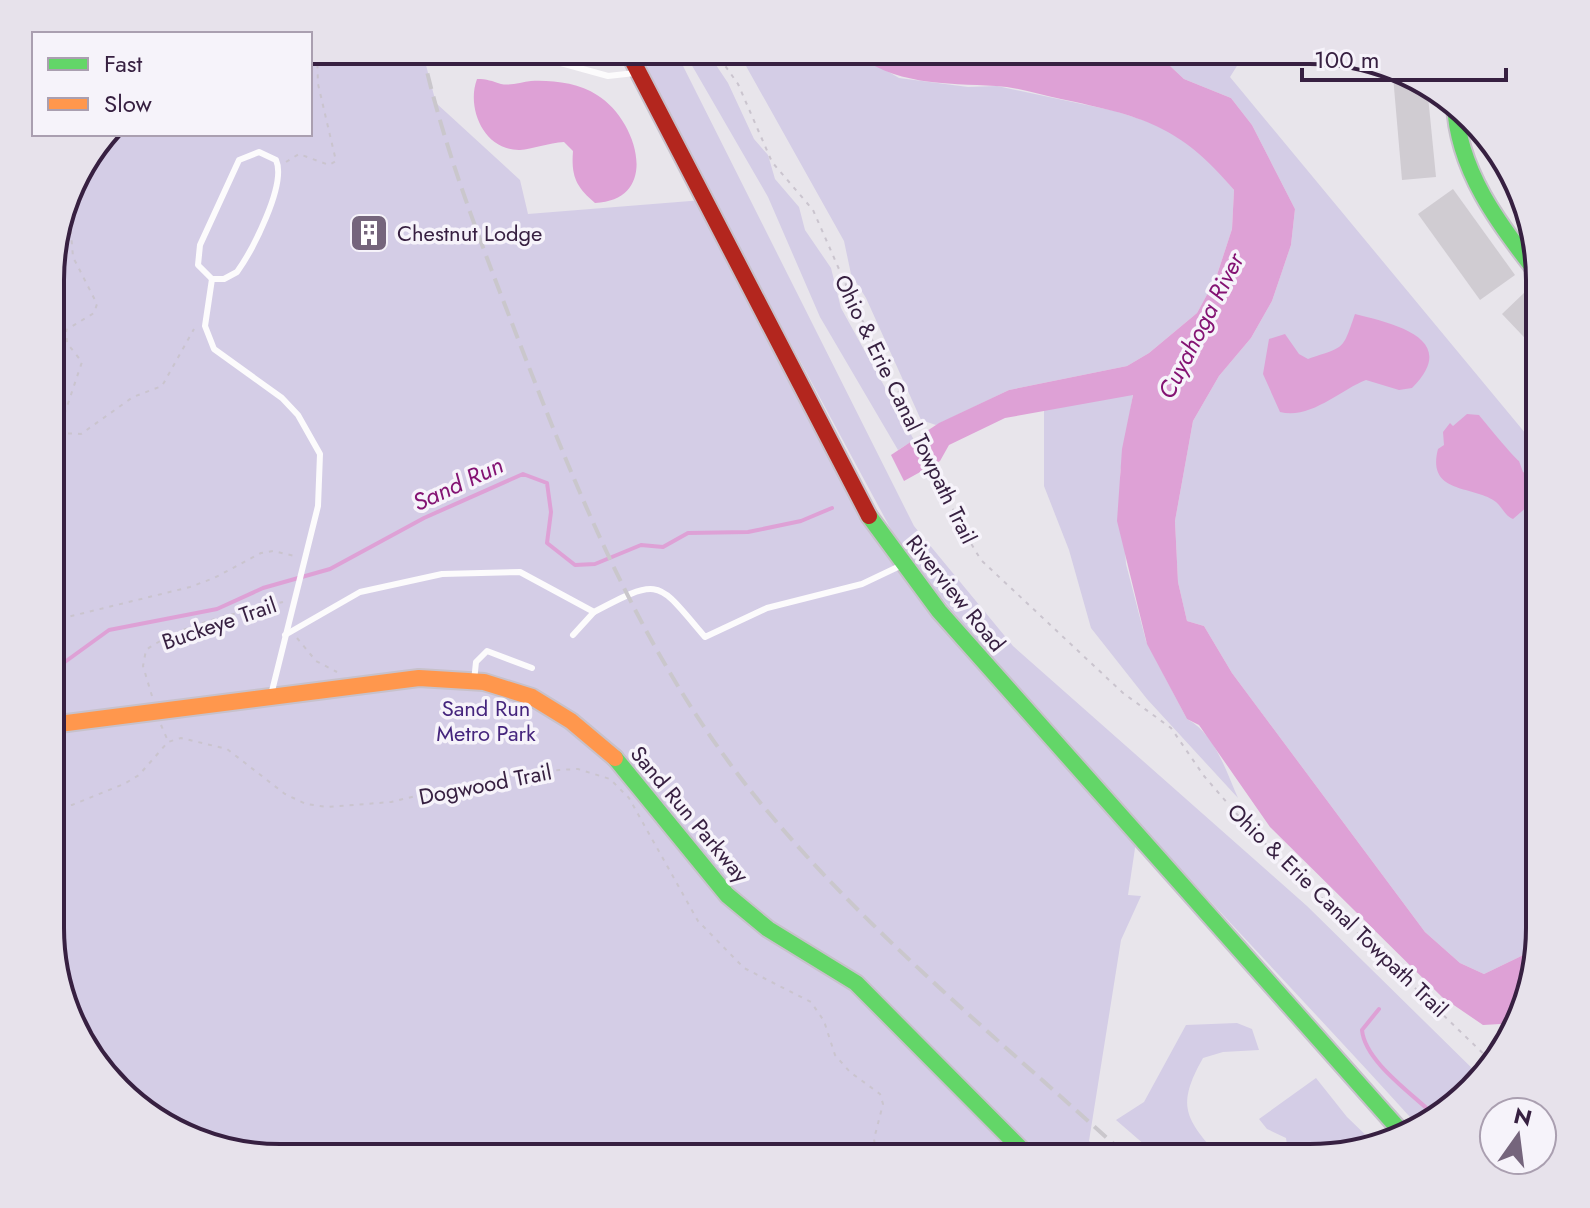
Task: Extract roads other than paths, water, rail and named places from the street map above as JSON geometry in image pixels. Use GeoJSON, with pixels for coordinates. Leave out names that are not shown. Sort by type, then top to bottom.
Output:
{"type":"FeatureCollection","features":[{"type":"Feature","properties":{"kind":"street","name":"Riverview Road"},"geometry":{"type":"LineString","coordinates":[[634,64],[859,500],[903,565],[939,611],[1396,1126]]}},
{"type":"Feature","properties":{"kind":"street"},"geometry":{"type":"LineString","coordinates":[[1453,119],[1464,162],[1524,252]]}},
{"type":"Feature","properties":{"kind":"street","name":"Sand Run Parkway"},"geometry":{"type":"LineString","coordinates":[[64,723],[419,678],[474,681],[532,697],[571,721],[608,750],[640,785],[678,837],[727,895],[768,929],[866,992],[1016,1144]]}},
{"type":"Feature","properties":{"kind":"lane"},"geometry":{"type":"LineString","coordinates":[[565,64],[614,77],[638,73]]}},
{"type":"Feature","properties":{"kind":"lane"},"geometry":{"type":"LineString","coordinates":[[259,152],[276,160],[280,169],[276,191],[242,265],[231,276],[212,279],[198,265],[197,254],[239,160],[259,152]]}},
{"type":"Feature","properties":{"kind":"lane"},"geometry":{"type":"LineString","coordinates":[[212,279],[205,326],[214,349],[282,398],[298,415],[320,454],[318,506],[271,695]]}},
{"type":"Feature","properties":{"kind":"lane"},"geometry":{"type":"LineString","coordinates":[[573,635],[594,612],[646,588],[666,592],[705,637],[767,608],[862,584],[903,565]]}},
{"type":"Feature","properties":{"kind":"lane"},"geometry":{"type":"LineString","coordinates":[[285,635],[360,592],[442,574],[520,572],[594,612]]}},
{"type":"Feature","properties":{"kind":"lane"},"geometry":{"type":"LineString","coordinates":[[474,681],[476,662],[487,651],[532,668]]}},
{"type":"Feature","properties":{"kind":"water","name":"Cuyahoga River"},"geometry":{"type":"Polygon","coordinates":[[[872,64],[1167,64],[1184,79],[1231,98],[1252,125],[1295,209],[1291,245],[1272,301],[1251,338],[1219,376],[1193,421],[1175,521],[1178,582],[1187,621],[1204,626],[1232,673],[1425,932],[1460,963],[1484,974],[1524,955],[1519,984],[1503,1024],[1483,1025],[1442,997],[1270,827],[1199,725],[1187,719],[1147,644],[1117,521],[1122,449],[1133,395],[1005,418],[949,445],[940,461],[904,481],[891,455],[939,423],[1009,390],[1127,366],[1149,353],[1197,313],[1216,278],[1232,229],[1234,190],[1214,168],[1177,137],[1137,118],[1012,88],[939,83],[884,70],[872,64]]]}},
{"type":"Feature","properties":{"kind":"water"},"geometry":{"type":"Polygon","coordinates":[[[477,79],[505,84],[556,82],[574,85],[597,95],[611,106],[632,139],[636,174],[629,188],[616,198],[595,203],[576,180],[573,151],[564,142],[520,150],[497,143],[488,136],[476,114],[474,90],[477,79]]]}},
{"type":"Feature","properties":{"kind":"water"},"geometry":{"type":"Polygon","coordinates":[[[1355,314],[1404,329],[1417,336],[1426,346],[1429,357],[1425,371],[1412,388],[1399,390],[1366,380],[1314,408],[1302,412],[1280,412],[1263,374],[1269,339],[1285,334],[1299,354],[1308,359],[1341,346],[1355,314]]]}},
{"type":"Feature","properties":{"kind":"water"},"geometry":{"type":"Polygon","coordinates":[[[1467,414],[1479,415],[1519,461],[1526,474],[1526,508],[1513,519],[1496,502],[1445,482],[1439,474],[1436,464],[1438,449],[1444,445],[1443,432],[1450,423],[1453,426],[1467,414]]]}},
{"type":"Feature","properties":{"kind":"waterway","name":"Sand Run"},"geometry":{"type":"LineString","coordinates":[[64,663],[109,630],[217,609],[263,588],[330,569],[424,518],[523,474],[547,483],[551,512],[547,543],[575,565],[595,564],[641,545],[663,547],[688,533],[748,532],[801,521],[832,508]]}},
{"type":"Feature","properties":{"kind":"waterway"},"geometry":{"type":"LineString","coordinates":[[1379,1009],[1362,1030],[1365,1042],[1391,1077],[1427,1109]]}},
{"type":"Feature","properties":{"kind":"railway"},"geometry":{"type":"LineString","coordinates":[[425,64],[465,199],[590,516],[643,626],[707,731],[743,781],[831,883],[928,977],[1113,1144]]}},
{"type":"Feature","properties":{"kind":"place","name":"Chestnut Lodge"},"geometry":{"type":"Point","coordinates":[369,233]}},
{"type":"Feature","properties":{"kind":"park label","name":"Sand Run Metro Park"},"geometry":{"type":"Point","coordinates":[486,720]}}]}
